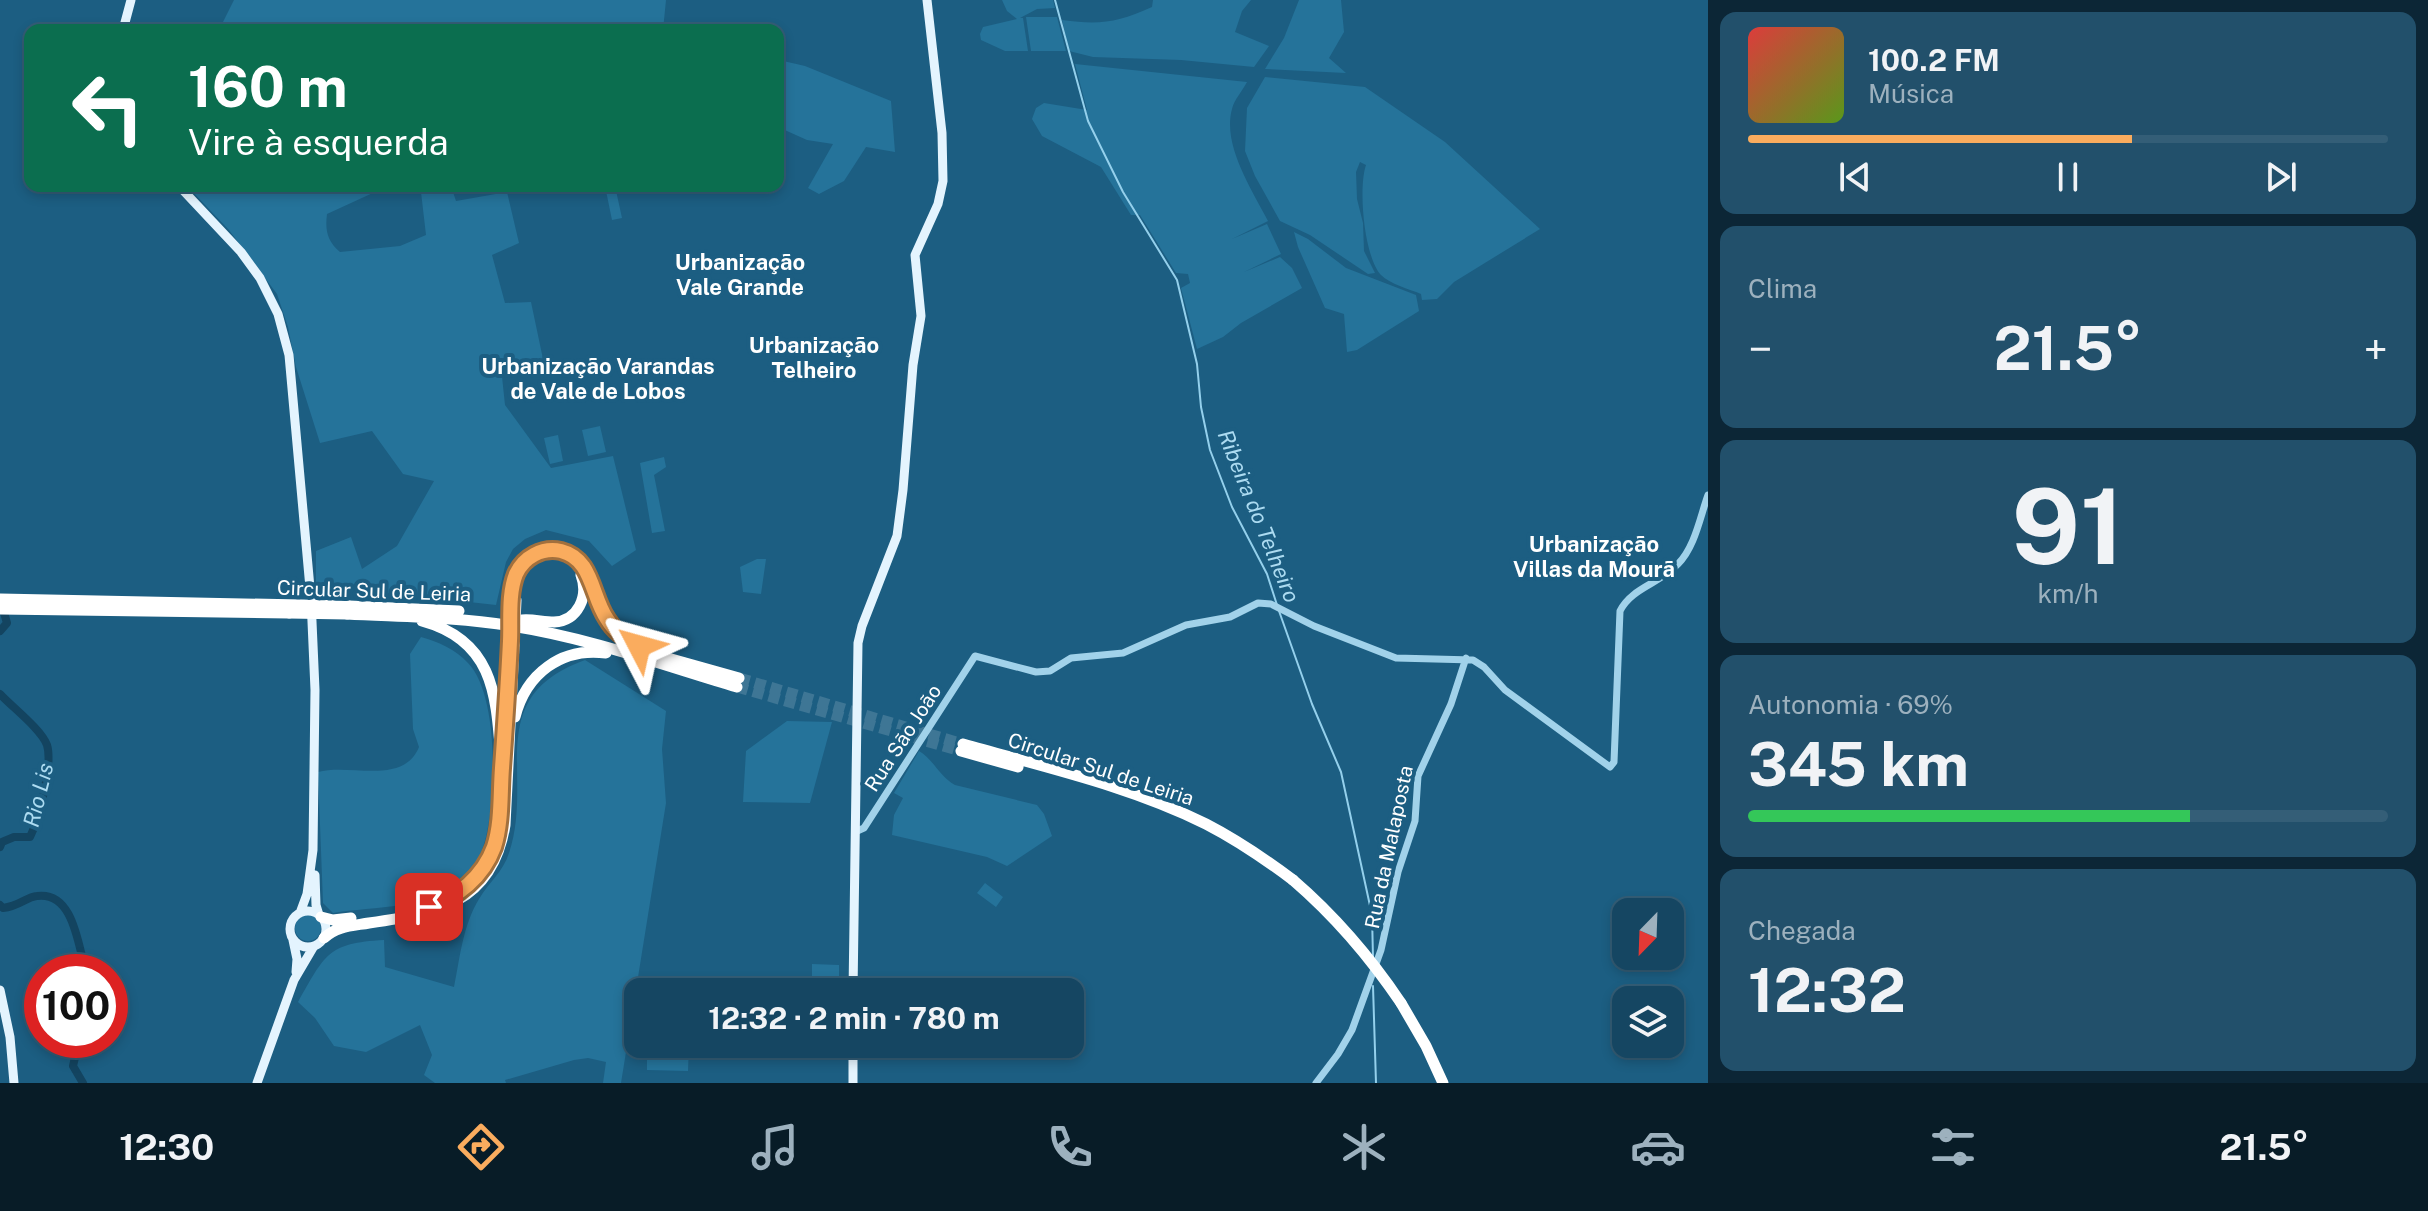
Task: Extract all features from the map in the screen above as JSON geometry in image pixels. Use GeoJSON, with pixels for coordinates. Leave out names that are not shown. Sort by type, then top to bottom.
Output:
{"type":"FeatureCollection","features":[{"type":"Feature","properties":{"kind":"highway"},"geometry":{"type":"LineString","coordinates":[[319,942],[341,927],[433,912],[459,901],[478,885],[493,865],[503,839],[511,737],[515,576],[525,561],[544,551],[561,551],[574,557],[584,568],[602,611],[615,628],[634,643],[671,658]]}},
{"type":"Feature","properties":{"kind":"highway"},"geometry":{"type":"LineString","coordinates":[[514,600],[522,574],[540,558],[563,558],[574,565],[582,577],[585,586],[582,601],[569,617],[554,622],[522,620]]}},
{"type":"Feature","properties":{"kind":"highway","name":"Circular Sul de Leiria"},"geometry":{"type":"LineString","coordinates":[[0,599],[348,610],[390,616],[438,617],[516,626],[738,682],[671,658],[522,620],[443,610],[348,610],[0,609]]}},
{"type":"Feature","properties":{"kind":"highway"},"geometry":{"type":"LineString","coordinates":[[390,616],[440,626],[461,638],[477,654],[488,674],[497,704],[502,770]]}},
{"type":"Feature","properties":{"kind":"highway"},"geometry":{"type":"LineString","coordinates":[[320,916],[344,920],[423,908],[445,901],[478,875],[493,848],[499,822],[512,645]]}},
{"type":"Feature","properties":{"kind":"highway"},"geometry":{"type":"LineString","coordinates":[[511,737],[523,694],[534,678],[550,664],[569,655],[588,652],[642,658]]}},
{"type":"Feature","properties":{"kind":"highway","name":"Circular Sul de Leiria"},"geometry":{"type":"LineString","coordinates":[[962,747],[1128,793],[1180,812],[1224,833],[1328,911],[1358,943],[1426,1046],[1443,1083]]}},
{"type":"Feature","properties":{"kind":"highway","name":"Circular Sul de Leiria"},"geometry":{"type":"LineString","coordinates":[[1398,1004],[1435,1083]]}},
{"type":"Feature","properties":{"kind":"main road"},"geometry":{"type":"LineString","coordinates":[[125,24],[131,0]]}},
{"type":"Feature","properties":{"kind":"main road"},"geometry":{"type":"LineString","coordinates":[[853,978],[858,643],[897,536],[913,365],[921,316],[915,255],[940,197],[943,181],[942,133],[927,0]]}},
{"type":"Feature","properties":{"kind":"main road"},"geometry":{"type":"LineString","coordinates":[[185,192],[255,270],[278,314],[287,345],[314,655],[313,850],[316,905],[326,929],[294,980]]}},
{"type":"Feature","properties":{"kind":"main road"},"geometry":{"type":"LineString","coordinates":[[257,1083],[294,980],[297,959],[290,926],[300,913],[307,894],[313,850]]}},
{"type":"Feature","properties":{"kind":"main road"},"geometry":{"type":"LineString","coordinates":[[300,913],[310,911],[320,916]]}},
{"type":"Feature","properties":{"kind":"main road"},"geometry":{"type":"LineString","coordinates":[[293,938],[300,945],[319,942]]}},
{"type":"Feature","properties":{"kind":"main road"},"geometry":{"type":"LineString","coordinates":[[1,996],[10,1037],[14,1083]]}},
{"type":"Feature","properties":{"kind":"main road"},"geometry":{"type":"LineString","coordinates":[[853,1058],[853,1083]]}},
{"type":"Feature","properties":{"kind":"street"},"geometry":{"type":"LineString","coordinates":[[1466,658],[1481,665],[1510,694],[1610,767],[1614,762],[1620,611],[1633,595],[1681,562],[1708,495]]}},
{"type":"Feature","properties":{"kind":"street","name":"Rua São João"},"geometry":{"type":"LineString","coordinates":[[855,832],[864,828],[975,656],[1020,669],[1046,672],[1068,659],[1123,653],[1186,625],[1223,619],[1264,603],[1396,658],[1466,658]]}},
{"type":"Feature","properties":{"kind":"street","name":"Rua da Malaposta"},"geometry":{"type":"LineString","coordinates":[[1316,1083],[1352,1030],[1381,950],[1398,872],[1415,821],[1418,776],[1451,704],[1466,658]]}},
{"type":"Feature","properties":{"kind":"shaded area"},"geometry":{"type":"Polygon","coordinates":[[[234,0],[666,0],[664,24],[222,24],[234,0]]]}},
{"type":"Feature","properties":{"kind":"shaded area"},"geometry":{"type":"Polygon","coordinates":[[[1002,0],[1053,0],[1055,8],[1037,9],[1020,18],[1023,18],[1028,51],[1005,51],[981,40],[983,27],[1017,19],[1007,11],[1002,0]]]}},
{"type":"Feature","properties":{"kind":"shaded area"},"geometry":{"type":"Polygon","coordinates":[[[1153,0],[1251,0],[1242,11],[1235,32],[1269,46],[1254,67],[1181,60],[1093,57],[1069,51],[1062,20],[1098,22],[1118,19],[1152,7],[1153,0]]]}},
{"type":"Feature","properties":{"kind":"shaded area"},"geometry":{"type":"Polygon","coordinates":[[[1299,0],[1341,0],[1344,32],[1329,58],[1346,73],[1265,69],[1284,38],[1299,0]]]}},
{"type":"Feature","properties":{"kind":"shaded area"},"geometry":{"type":"Polygon","coordinates":[[[1026,17],[1057,17],[1066,51],[1031,51],[1026,17]]]}},
{"type":"Feature","properties":{"kind":"shaded area"},"geometry":{"type":"Polygon","coordinates":[[[784,61],[805,66],[891,101],[895,152],[866,147],[844,181],[819,194],[808,188],[833,144],[807,140],[784,130],[784,61]]]}},
{"type":"Feature","properties":{"kind":"shaded area"},"geometry":{"type":"Polygon","coordinates":[[[1075,64],[1247,82],[1232,109],[1231,137],[1240,167],[1268,221],[1232,239],[1267,224],[1281,254],[1244,272],[1280,257],[1292,268],[1302,288],[1241,323],[1223,337],[1197,349],[1181,288],[1190,283],[1188,274],[1176,273],[1140,215],[1131,215],[1101,167],[1042,136],[1032,119],[1036,108],[1044,103],[1087,110],[1075,64]]]}},
{"type":"Feature","properties":{"kind":"shaded area"},"geometry":{"type":"Polygon","coordinates":[[[1265,77],[1365,87],[1445,142],[1540,229],[1454,282],[1437,299],[1422,300],[1421,294],[1389,281],[1375,266],[1364,222],[1366,165],[1360,162],[1356,172],[1357,199],[1363,223],[1364,251],[1375,273],[1368,274],[1310,235],[1280,221],[1255,176],[1245,151],[1247,108],[1265,77]]]}},
{"type":"Feature","properties":{"kind":"shaded area"},"geometry":{"type":"Polygon","coordinates":[[[193,192],[375,192],[327,214],[328,235],[340,252],[400,246],[426,235],[421,192],[453,192],[456,201],[507,192],[519,243],[492,255],[505,303],[531,302],[543,359],[501,367],[505,405],[551,468],[613,456],[636,550],[612,566],[589,541],[546,530],[525,539],[513,549],[506,562],[496,605],[316,585],[316,551],[351,537],[362,569],[397,546],[434,481],[403,474],[372,431],[320,443],[277,294],[229,230],[193,192]]]}},
{"type":"Feature","properties":{"kind":"shaded area"},"geometry":{"type":"Polygon","coordinates":[[[606,192],[616,192],[622,218],[612,220],[606,192]]]}},
{"type":"Feature","properties":{"kind":"shaded area"},"geometry":{"type":"Polygon","coordinates":[[[1294,232],[1346,268],[1416,295],[1419,311],[1357,350],[1347,352],[1344,314],[1325,308],[1294,232]]]}},
{"type":"Feature","properties":{"kind":"shaded area"},"geometry":{"type":"Polygon","coordinates":[[[600,426],[606,452],[588,456],[582,430],[600,426]]]}},
{"type":"Feature","properties":{"kind":"shaded area"},"geometry":{"type":"Polygon","coordinates":[[[558,435],[563,461],[550,464],[544,438],[558,435]]]}},
{"type":"Feature","properties":{"kind":"shaded area"},"geometry":{"type":"Polygon","coordinates":[[[664,457],[666,467],[654,475],[665,531],[652,533],[640,463],[664,457]]]}},
{"type":"Feature","properties":{"kind":"shaded area"},"geometry":{"type":"Polygon","coordinates":[[[757,559],[766,559],[761,594],[743,592],[740,567],[757,559]]]}},
{"type":"Feature","properties":{"kind":"shaded area"},"geometry":{"type":"Polygon","coordinates":[[[421,637],[463,658],[478,678],[485,698],[490,721],[493,772],[484,843],[478,860],[467,875],[435,896],[401,905],[333,913],[323,903],[318,772],[388,770],[411,759],[419,747],[413,729],[410,654],[421,637]]]}},
{"type":"Feature","properties":{"kind":"shaded area"},"geometry":{"type":"Polygon","coordinates":[[[585,660],[666,711],[662,749],[666,803],[638,978],[624,978],[625,1058],[621,1083],[603,1083],[606,1062],[588,1058],[505,1080],[506,1083],[435,1083],[424,1075],[432,1055],[420,1025],[366,1052],[334,1046],[315,1018],[298,1002],[322,963],[339,949],[350,944],[384,940],[385,967],[454,987],[469,920],[509,853],[515,824],[522,717],[533,695],[553,676],[585,660]]]}},
{"type":"Feature","properties":{"kind":"shaded area"},"geometry":{"type":"Polygon","coordinates":[[[787,721],[832,722],[810,803],[743,802],[746,751],[787,721]]]}},
{"type":"Feature","properties":{"kind":"shaded area"},"geometry":{"type":"Polygon","coordinates":[[[919,751],[955,785],[1037,805],[1052,836],[1007,866],[987,857],[892,835],[894,815],[903,798],[894,793],[919,751]]]}},
{"type":"Feature","properties":{"kind":"shaded area"},"geometry":{"type":"Polygon","coordinates":[[[985,883],[1003,897],[996,907],[977,893],[985,883]]]}},
{"type":"Feature","properties":{"kind":"shaded area"},"geometry":{"type":"Polygon","coordinates":[[[308,915],[317,919],[321,928],[317,937],[308,941],[299,937],[295,928],[299,919],[308,915]]]}},
{"type":"Feature","properties":{"kind":"shaded area"},"geometry":{"type":"Polygon","coordinates":[[[812,964],[839,965],[839,978],[812,977],[812,964]]]}},
{"type":"Feature","properties":{"kind":"shaded area"},"geometry":{"type":"Polygon","coordinates":[[[647,1058],[688,1058],[688,1071],[647,1070],[647,1058]]]}},
{"type":"Feature","properties":{"kind":"waterway","name":"Ribeira do Telheiro"},"geometry":{"type":"LineString","coordinates":[[1055,0],[1088,121],[1123,192],[1177,280],[1197,364],[1201,407],[1210,450],[1232,507],[1267,574],[1277,605]]}},
{"type":"Feature","properties":{"kind":"waterway","name":"Rio Lis"},"geometry":{"type":"LineString","coordinates":[[0,631],[7,623],[2,606]]}},
{"type":"Feature","properties":{"kind":"waterway","name":"Ribeira do Telheiro"},"geometry":{"type":"LineString","coordinates":[[1279,611],[1312,704],[1341,772],[1372,915],[1373,958]]}},
{"type":"Feature","properties":{"kind":"waterway","name":"Rio Lis"},"geometry":{"type":"LineString","coordinates":[[0,694],[39,732],[47,745],[48,754],[44,791],[30,837],[14,837],[2,842],[0,847]]}},
{"type":"Feature","properties":{"kind":"waterway","name":"Rio Lis"},"geometry":{"type":"LineString","coordinates":[[0,905],[9,907],[37,896],[59,902],[72,922],[82,954]]}},
{"type":"Feature","properties":{"kind":"waterway","name":"Ribeira do Telheiro"},"geometry":{"type":"LineString","coordinates":[[1373,986],[1376,1083]]}},
{"type":"Feature","properties":{"kind":"waterway","name":"Rio Lis"},"geometry":{"type":"LineString","coordinates":[[75,1058],[73,1066],[83,1083]]}},
{"type":"Feature","properties":{"kind":"tunnel"},"geometry":{"type":"LineString","coordinates":[[739,678],[963,744]]}},
{"type":"Feature","properties":{"kind":"tunnel"},"geometry":{"type":"LineString","coordinates":[[737,687],[961,751]]}},
{"type":"Feature","properties":{"kind":"district","name":"Urbanização Vale Grande"},"geometry":{"type":"Point","coordinates":[740,274]}},
{"type":"Feature","properties":{"kind":"district","name":"Urbanização Telheiro"},"geometry":{"type":"Point","coordinates":[814,358]}},
{"type":"Feature","properties":{"kind":"district","name":"Urbanização Varandas de Vale de Lobos"},"geometry":{"type":"Point","coordinates":[598,378]}},
{"type":"Feature","properties":{"kind":"district","name":"Urbanização Villas da Mourã"},"geometry":{"type":"Point","coordinates":[1594,556]}},
{"type":"Feature","properties":{"kind":"route"},"geometry":{"type":"LineString","coordinates":[[429,907],[450,898],[473,881],[489,858],[496,838],[513,589],[515,576],[522,565],[532,555],[544,551],[561,551],[574,557],[587,573],[606,618],[621,635],[639,646]]}}]}
